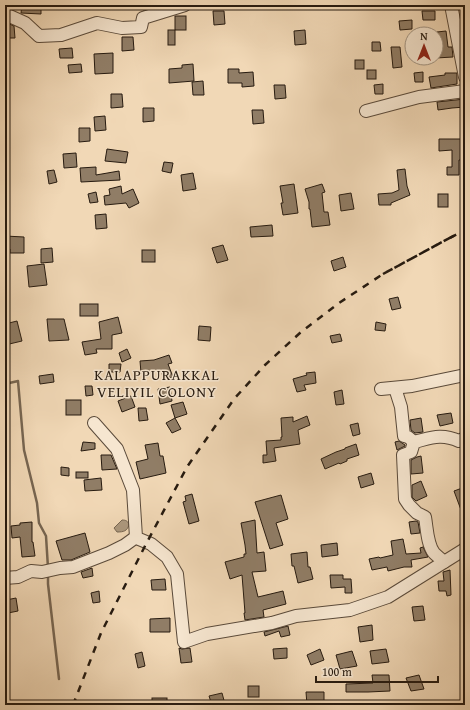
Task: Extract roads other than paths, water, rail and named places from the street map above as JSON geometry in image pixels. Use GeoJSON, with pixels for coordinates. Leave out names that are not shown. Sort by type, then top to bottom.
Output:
{"type":"FeatureCollection","features":[{"type":"Feature","properties":{"kind":"street"},"geometry":{"type":"LineString","coordinates":[[5,14],[25,23],[39,36],[61,35],[97,23],[122,28],[141,27],[143,18],[185,5]]}},
{"type":"Feature","properties":{"kind":"street"},"geometry":{"type":"LineString","coordinates":[[451,5],[465,77]]}},
{"type":"Feature","properties":{"kind":"street"},"geometry":{"type":"LineString","coordinates":[[366,111],[419,97],[465,91]]}},
{"type":"Feature","properties":{"kind":"street"},"geometry":{"type":"LineString","coordinates":[[381,390],[431,383],[465,375]]}},
{"type":"Feature","properties":{"kind":"street"},"geometry":{"type":"LineString","coordinates":[[395,388],[401,407],[404,436],[408,436],[414,442]]}},
{"type":"Feature","properties":{"kind":"street"},"geometry":{"type":"LineString","coordinates":[[94,423],[117,449],[133,490],[136,537]]}},
{"type":"Feature","properties":{"kind":"street"},"geometry":{"type":"LineString","coordinates":[[414,442],[436,436],[451,437],[459,441],[465,438]]}},
{"type":"Feature","properties":{"kind":"street"},"geometry":{"type":"LineString","coordinates":[[414,442],[411,452],[403,455],[405,499],[417,513],[425,517],[429,541],[434,552],[444,562]]}},
{"type":"Feature","properties":{"kind":"street"},"geometry":{"type":"LineString","coordinates":[[5,578],[18,577],[31,571],[42,572],[73,567],[109,553],[136,537]]}},
{"type":"Feature","properties":{"kind":"street"},"geometry":{"type":"LineString","coordinates":[[136,537],[151,544],[167,557],[177,574],[184,642],[208,634],[272,623],[296,616],[350,610],[388,597],[465,549]]}},
{"type":"Feature","properties":{"kind":"waterway"},"geometry":{"type":"LineString","coordinates":[[5,384],[18,381],[24,450],[37,503],[39,523],[46,536],[48,568]]}},
{"type":"Feature","properties":{"kind":"waterway"},"geometry":{"type":"LineString","coordinates":[[48,575],[59,679]]}},
{"type":"Feature","properties":{"kind":"railway"},"geometry":{"type":"LineString","coordinates":[[450,238],[465,230]]}},
{"type":"Feature","properties":{"kind":"railway"},"geometry":{"type":"LineString","coordinates":[[73,705],[101,633],[145,546],[187,467],[234,399],[265,365],[301,332],[339,303],[383,274],[455,235],[383,274]]}},
{"type":"Feature","properties":{"kind":"district","name":"KALAPPURAKKAL VELIYIL COLONY"},"geometry":{"type":"Point","coordinates":[157,382]}}]}
